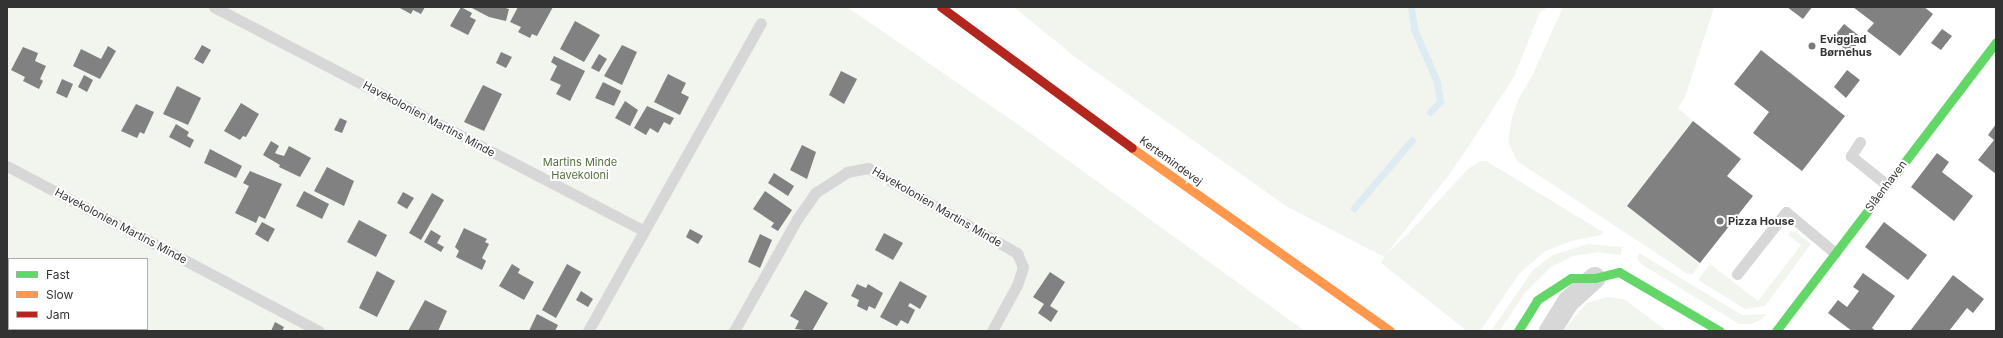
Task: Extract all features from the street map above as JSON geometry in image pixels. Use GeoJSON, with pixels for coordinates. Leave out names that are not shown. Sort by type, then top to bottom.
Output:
{"type":"FeatureCollection","features":[{"type":"Feature","properties":{"kind":"street","name":"Kertemindevej"},"geometry":{"type":"LineString","coordinates":[[941,7],[1166,172],[1390,331]]}},
{"type":"Feature","properties":{"kind":"street","name":"Slåenhaven"},"geometry":{"type":"LineString","coordinates":[[1776,331],[1996,42]]}},
{"type":"Feature","properties":{"kind":"street"},"geometry":{"type":"LineString","coordinates":[[1518,331],[1538,300],[1571,278],[1595,278],[1619,272],[1720,331]]}},
{"type":"Feature","properties":{"kind":"street"},"geometry":{"type":"LineString","coordinates":[[1550,331],[1568,302],[1595,278]]}},
{"type":"Feature","properties":{"kind":"lane","name":"Havekolonien Martins Minde"},"geometry":{"type":"LineString","coordinates":[[214,7],[644,231]]}},
{"type":"Feature","properties":{"kind":"lane"},"geometry":{"type":"LineString","coordinates":[[588,331],[761,23]]}},
{"type":"Feature","properties":{"kind":"lane"},"geometry":{"type":"LineString","coordinates":[[1860,142],[1850,156],[1887,185]]}},
{"type":"Feature","properties":{"kind":"lane","name":"Havekolonien Martins Minde"},"geometry":{"type":"LineString","coordinates":[[7,166],[319,331]]}},
{"type":"Feature","properties":{"kind":"lane","name":"Havekolonien Martins Minde"},"geometry":{"type":"LineString","coordinates":[[734,331],[797,219],[815,194],[847,172],[868,168],[1017,253],[1023,267],[1018,285],[992,331]]}},
{"type":"Feature","properties":{"kind":"lane"},"geometry":{"type":"LineString","coordinates":[[1736,274],[1786,212],[1835,252]]}},
{"type":"Feature","properties":{"kind":"green space","name":"Martins Minde Havekoloni"},"geometry":{"type":"Polygon","coordinates":[[[7,7],[847,7],[1023,128],[1305,331],[7,331],[7,7]]]}},
{"type":"Feature","properties":{"kind":"green space"},"geometry":{"type":"Polygon","coordinates":[[[1014,7],[1548,7],[1540,12],[1514,77],[1452,171],[1386,254],[1407,235],[1468,169],[1480,161],[1486,161],[1603,232],[1601,235],[1571,241],[1545,251],[1519,274],[1480,331],[1467,331],[1381,263],[1384,257],[1286,206],[1075,57],[1014,7]]]}},
{"type":"Feature","properties":{"kind":"green space"},"geometry":{"type":"Polygon","coordinates":[[[1563,7],[1714,7],[1685,97],[1678,108],[1693,121],[1627,206],[1700,263],[1693,274],[1688,274],[1517,161],[1508,142],[1512,118],[1518,100],[1532,76],[1563,7]]]}},
{"type":"Feature","properties":{"kind":"green space"},"geometry":{"type":"Polygon","coordinates":[[[1791,231],[1796,232],[1811,244],[1765,306],[1745,309],[1698,280],[1710,264],[1758,301],[1801,245],[1788,235],[1791,231]]]}},
{"type":"Feature","properties":{"kind":"green space"},"geometry":{"type":"Polygon","coordinates":[[[1588,244],[1622,247],[1621,255],[1599,252],[1573,256],[1551,267],[1524,294],[1500,331],[1491,331],[1533,270],[1553,255],[1588,244]]]}},
{"type":"Feature","properties":{"kind":"green space"},"geometry":{"type":"Polygon","coordinates":[[[1639,253],[1742,315],[1766,314],[1762,319],[1751,324],[1739,324],[1641,264],[1637,258],[1639,253]]]}},
{"type":"Feature","properties":{"kind":"green space"},"geometry":{"type":"Polygon","coordinates":[[[1608,297],[1624,299],[1667,331],[1563,331],[1587,303],[1608,297]]]}},
{"type":"Feature","properties":{"kind":"building"},"geometry":{"type":"Polygon","coordinates":[[[398,7],[425,7],[421,14],[413,10],[411,14],[398,7]]]}},
{"type":"Feature","properties":{"kind":"building"},"geometry":{"type":"Polygon","coordinates":[[[461,7],[472,13],[470,17],[476,20],[468,35],[450,26],[461,7]]]}},
{"type":"Feature","properties":{"kind":"building"},"geometry":{"type":"Polygon","coordinates":[[[470,7],[502,7],[509,9],[506,21],[489,17],[470,7]]]}},
{"type":"Feature","properties":{"kind":"building"},"geometry":{"type":"Polygon","coordinates":[[[518,7],[553,7],[537,36],[532,34],[530,38],[518,32],[521,27],[510,22],[518,7]]]}},
{"type":"Feature","properties":{"kind":"building"},"geometry":{"type":"Polygon","coordinates":[[[1787,7],[1812,7],[1803,19],[1787,7]]]}},
{"type":"Feature","properties":{"kind":"building"},"geometry":{"type":"Polygon","coordinates":[[[1853,7],[1924,7],[1933,14],[1900,56],[1867,31],[1874,23],[1853,7]]]}},
{"type":"Feature","properties":{"kind":"building"},"geometry":{"type":"Polygon","coordinates":[[[575,21],[600,35],[584,62],[560,49],[575,21]]]}},
{"type":"Feature","properties":{"kind":"building"},"geometry":{"type":"Polygon","coordinates":[[[1844,24],[1862,38],[1850,53],[1832,39],[1844,24]]]}},
{"type":"Feature","properties":{"kind":"building"},"geometry":{"type":"Polygon","coordinates":[[[1942,29],[1952,36],[1941,50],[1931,43],[1942,29]]]}},
{"type":"Feature","properties":{"kind":"building"},"geometry":{"type":"Polygon","coordinates":[[[202,45],[211,50],[203,64],[194,59],[202,45]]]}},
{"type":"Feature","properties":{"kind":"building"},"geometry":{"type":"Polygon","coordinates":[[[622,45],[637,52],[622,85],[604,76],[622,45]]]}},
{"type":"Feature","properties":{"kind":"building"},"geometry":{"type":"Polygon","coordinates":[[[108,46],[116,51],[100,79],[73,66],[81,49],[101,59],[108,46]]]}},
{"type":"Feature","properties":{"kind":"building"},"geometry":{"type":"Polygon","coordinates":[[[23,47],[38,53],[35,61],[46,66],[40,79],[43,81],[39,89],[23,81],[25,77],[11,70],[23,47]]]}},
{"type":"Feature","properties":{"kind":"building"},"geometry":{"type":"Polygon","coordinates":[[[1761,50],[1845,116],[1802,171],[1753,133],[1769,112],[1734,84],[1761,50]]]}},
{"type":"Feature","properties":{"kind":"building"},"geometry":{"type":"Polygon","coordinates":[[[501,52],[512,57],[506,68],[496,63],[501,52]]]}},
{"type":"Feature","properties":{"kind":"building"},"geometry":{"type":"Polygon","coordinates":[[[599,54],[607,59],[599,72],[591,68],[599,54]]]}},
{"type":"Feature","properties":{"kind":"building"},"geometry":{"type":"Polygon","coordinates":[[[554,56],[585,71],[570,101],[556,94],[561,85],[550,80],[557,66],[551,62],[554,56]]]}},
{"type":"Feature","properties":{"kind":"building"},"geometry":{"type":"Polygon","coordinates":[[[1847,70],[1860,80],[1846,98],[1834,87],[1847,70]]]}},
{"type":"Feature","properties":{"kind":"building"},"geometry":{"type":"Polygon","coordinates":[[[841,71],[857,79],[844,104],[829,95],[841,71]]]}},
{"type":"Feature","properties":{"kind":"building"},"geometry":{"type":"Polygon","coordinates":[[[668,74],[686,83],[681,93],[689,97],[680,115],[654,102],[668,74]]]}},
{"type":"Feature","properties":{"kind":"building"},"geometry":{"type":"Polygon","coordinates":[[[84,75],[93,80],[87,92],[78,87],[84,75]]]}},
{"type":"Feature","properties":{"kind":"building"},"geometry":{"type":"Polygon","coordinates":[[[62,79],[73,84],[67,98],[56,93],[62,79]]]}},
{"type":"Feature","properties":{"kind":"building"},"geometry":{"type":"Polygon","coordinates":[[[603,82],[621,91],[614,106],[595,98],[603,82]]]}},
{"type":"Feature","properties":{"kind":"building"},"geometry":{"type":"Polygon","coordinates":[[[483,85],[502,94],[484,131],[464,122],[483,85]]]}},
{"type":"Feature","properties":{"kind":"building"},"geometry":{"type":"Polygon","coordinates":[[[177,86],[201,98],[188,125],[163,114],[177,86]]]}},
{"type":"Feature","properties":{"kind":"building"},"geometry":{"type":"Polygon","coordinates":[[[625,101],[638,110],[630,126],[615,118],[625,101]]]}},
{"type":"Feature","properties":{"kind":"building"},"geometry":{"type":"Polygon","coordinates":[[[241,103],[259,114],[246,137],[243,136],[240,140],[224,131],[241,103]]]}},
{"type":"Feature","properties":{"kind":"building"},"geometry":{"type":"Polygon","coordinates":[[[136,104],[154,112],[144,134],[140,132],[137,138],[121,131],[136,104]]]}},
{"type":"Feature","properties":{"kind":"building"},"geometry":{"type":"Polygon","coordinates":[[[647,106],[674,118],[670,125],[664,122],[658,133],[650,128],[646,135],[634,128],[647,106]]]}},
{"type":"Feature","properties":{"kind":"building"},"geometry":{"type":"Polygon","coordinates":[[[340,118],[347,121],[342,133],[334,130],[340,118]]]}},
{"type":"Feature","properties":{"kind":"building"},"geometry":{"type":"Polygon","coordinates":[[[1693,121],[1741,159],[1727,176],[1753,196],[1700,263],[1627,206],[1693,121]]]}},
{"type":"Feature","properties":{"kind":"building"},"geometry":{"type":"Polygon","coordinates":[[[176,124],[189,132],[187,136],[194,140],[190,148],[169,137],[176,124]]]}},
{"type":"Feature","properties":{"kind":"building"},"geometry":{"type":"Polygon","coordinates":[[[1996,124],[1996,174],[1978,160],[1994,140],[1988,135],[1996,124]]]}},
{"type":"Feature","properties":{"kind":"building"},"geometry":{"type":"Polygon","coordinates":[[[271,141],[279,146],[275,153],[277,154],[284,156],[289,146],[311,158],[300,177],[279,167],[280,165],[263,155],[271,141]]]}},
{"type":"Feature","properties":{"kind":"building"},"geometry":{"type":"Polygon","coordinates":[[[802,145],[816,152],[807,179],[790,170],[802,145]]]}},
{"type":"Feature","properties":{"kind":"building"},"geometry":{"type":"Polygon","coordinates":[[[210,149],[242,166],[236,178],[204,163],[210,149]]]}},
{"type":"Feature","properties":{"kind":"building"},"geometry":{"type":"Polygon","coordinates":[[[1937,153],[1949,162],[1942,172],[1973,196],[1954,221],[1911,187],[1937,153]]]}},
{"type":"Feature","properties":{"kind":"building"},"geometry":{"type":"Polygon","coordinates":[[[327,167],[354,181],[344,206],[314,191],[327,167]]]}},
{"type":"Feature","properties":{"kind":"building"},"geometry":{"type":"Polygon","coordinates":[[[250,171],[282,184],[265,219],[259,216],[256,223],[235,213],[249,186],[243,183],[250,171]]]}},
{"type":"Feature","properties":{"kind":"building"},"geometry":{"type":"Polygon","coordinates":[[[774,173],[794,186],[788,196],[768,183],[774,173]]]}},
{"type":"Feature","properties":{"kind":"building"},"geometry":{"type":"Polygon","coordinates":[[[304,191],[329,204],[322,219],[296,206],[304,191]]]}},
{"type":"Feature","properties":{"kind":"building"},"geometry":{"type":"Polygon","coordinates":[[[765,191],[792,210],[778,231],[771,227],[774,223],[753,209],[765,191]]]}},
{"type":"Feature","properties":{"kind":"building"},"geometry":{"type":"Polygon","coordinates":[[[403,192],[414,198],[407,209],[397,203],[403,192]]]}},
{"type":"Feature","properties":{"kind":"building"},"geometry":{"type":"Polygon","coordinates":[[[432,193],[444,200],[421,240],[409,233],[432,193]]]}},
{"type":"Feature","properties":{"kind":"building"},"geometry":{"type":"Polygon","coordinates":[[[359,220],[387,235],[376,257],[347,242],[359,220]]]}},
{"type":"Feature","properties":{"kind":"building"},"geometry":{"type":"Polygon","coordinates":[[[262,222],[275,229],[268,242],[255,234],[262,222]]]}},
{"type":"Feature","properties":{"kind":"building"},"geometry":{"type":"Polygon","coordinates":[[[1884,222],[1927,255],[1908,280],[1865,247],[1884,222]]]}},
{"type":"Feature","properties":{"kind":"building"},"geometry":{"type":"Polygon","coordinates":[[[464,228],[487,239],[485,242],[489,244],[482,258],[486,261],[482,270],[456,257],[459,251],[455,247],[464,228]]]}},
{"type":"Feature","properties":{"kind":"building"},"geometry":{"type":"Polygon","coordinates":[[[690,229],[703,236],[698,244],[686,237],[690,229]]]}},
{"type":"Feature","properties":{"kind":"building"},"geometry":{"type":"Polygon","coordinates":[[[431,230],[441,236],[437,243],[444,247],[441,252],[424,242],[431,230]]]}},
{"type":"Feature","properties":{"kind":"building"},"geometry":{"type":"Polygon","coordinates":[[[884,233],[903,243],[893,260],[875,250],[884,233]]]}},
{"type":"Feature","properties":{"kind":"building"},"geometry":{"type":"Polygon","coordinates":[[[760,234],[772,240],[760,268],[748,262],[760,234]]]}},
{"type":"Feature","properties":{"kind":"building"},"geometry":{"type":"Polygon","coordinates":[[[512,264],[520,269],[518,273],[534,282],[524,300],[499,286],[512,264]]]}},
{"type":"Feature","properties":{"kind":"building"},"geometry":{"type":"Polygon","coordinates":[[[567,264],[581,272],[556,318],[542,310],[567,264]]]}},
{"type":"Feature","properties":{"kind":"building"},"geometry":{"type":"Polygon","coordinates":[[[377,271],[395,281],[377,317],[359,308],[377,271]]]}},
{"type":"Feature","properties":{"kind":"building"},"geometry":{"type":"Polygon","coordinates":[[[1050,272],[1065,282],[1050,306],[1058,311],[1051,322],[1038,313],[1044,304],[1033,297],[1050,272]]]}},
{"type":"Feature","properties":{"kind":"building"},"geometry":{"type":"Polygon","coordinates":[[[1863,273],[1895,296],[1872,328],[1876,331],[1852,331],[1828,313],[1838,300],[1847,307],[1859,291],[1853,287],[1863,273]]]}},
{"type":"Feature","properties":{"kind":"building"},"geometry":{"type":"Polygon","coordinates":[[[1953,275],[1984,299],[1973,313],[1967,308],[1949,331],[1910,331],[1953,275]]]}},
{"type":"Feature","properties":{"kind":"building"},"geometry":{"type":"Polygon","coordinates":[[[900,281],[927,296],[920,309],[910,303],[908,306],[915,310],[908,324],[901,320],[897,326],[880,317],[900,281]]]}},
{"type":"Feature","properties":{"kind":"building"},"geometry":{"type":"Polygon","coordinates":[[[857,284],[866,288],[868,284],[883,293],[875,309],[869,306],[867,311],[857,306],[859,300],[851,296],[857,284]]]}},
{"type":"Feature","properties":{"kind":"building"},"geometry":{"type":"Polygon","coordinates":[[[805,290],[828,303],[812,331],[795,329],[799,321],[790,316],[805,290]]]}},
{"type":"Feature","properties":{"kind":"building"},"geometry":{"type":"Polygon","coordinates":[[[581,291],[593,299],[588,307],[576,300],[581,291]]]}},
{"type":"Feature","properties":{"kind":"building"},"geometry":{"type":"Polygon","coordinates":[[[425,300],[447,311],[438,331],[408,331],[425,300]]]}},
{"type":"Feature","properties":{"kind":"building"},"geometry":{"type":"Polygon","coordinates":[[[7,303],[8,315],[7,326],[7,303]]]}},
{"type":"Feature","properties":{"kind":"building"},"geometry":{"type":"Polygon","coordinates":[[[537,314],[558,325],[555,331],[529,331],[537,314]]]}},
{"type":"Feature","properties":{"kind":"building"},"geometry":{"type":"Polygon","coordinates":[[[275,322],[284,327],[282,331],[271,331],[275,322]]]}},
{"type":"Feature","properties":{"kind":"waterway"},"geometry":{"type":"LineString","coordinates":[[1411,7],[1414,29],[1437,82],[1440,102],[1430,112]]}},
{"type":"Feature","properties":{"kind":"waterway"},"geometry":{"type":"LineString","coordinates":[[1354,208],[1412,140]]}},
{"type":"Feature","properties":{"kind":"traffic: fast"},"geometry":{"type":"LineString","coordinates":[[1776,331],[1996,42]]}},
{"type":"Feature","properties":{"kind":"traffic: fast"},"geometry":{"type":"LineString","coordinates":[[1518,331],[1537,300],[1571,278],[1595,278],[1619,272],[1720,331]]}},
{"type":"Feature","properties":{"kind":"traffic: slow"},"geometry":{"type":"LineString","coordinates":[[1132,148],[1390,331]]}},
{"type":"Feature","properties":{"kind":"traffic: jam"},"geometry":{"type":"LineString","coordinates":[[941,7],[1132,148]]}},
{"type":"Feature","properties":{"kind":"place","name":"Evigglad Børnehus"},"geometry":{"type":"Point","coordinates":[1812,46]}},
{"type":"Feature","properties":{"kind":"place","name":"Pizza House"},"geometry":{"type":"Point","coordinates":[1720,221]}}]}
